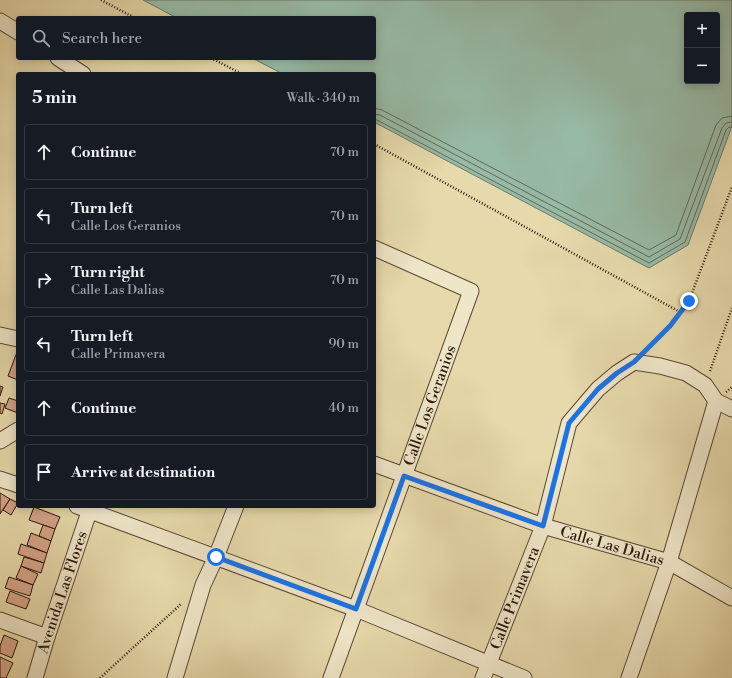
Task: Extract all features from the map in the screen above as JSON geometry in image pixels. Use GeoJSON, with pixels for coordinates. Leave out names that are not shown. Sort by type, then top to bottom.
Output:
{"type":"FeatureCollection","features":[{"type":"Feature","properties":{"kind":"street"},"geometry":{"type":"LineString","coordinates":[[0,21],[16,31]]}},
{"type":"Feature","properties":{"kind":"street"},"geometry":{"type":"LineString","coordinates":[[61,60],[80,72]]}},
{"type":"Feature","properties":{"kind":"street","name":"Calle Los Geranios"},"geometry":{"type":"LineString","coordinates":[[331,678],[472,291],[376,249]]}},
{"type":"Feature","properties":{"kind":"street"},"geometry":{"type":"LineString","coordinates":[[0,335],[16,339]]}},
{"type":"Feature","properties":{"kind":"street"},"geometry":{"type":"LineString","coordinates":[[634,362],[660,366],[686,373],[705,385],[716,401],[732,409]]}},
{"type":"Feature","properties":{"kind":"street","name":"Calle Primavera"},"geometry":{"type":"LineString","coordinates":[[483,678],[543,526],[569,423],[598,389],[617,373],[634,362]]}},
{"type":"Feature","properties":{"kind":"street"},"geometry":{"type":"LineString","coordinates":[[629,678],[669,562],[716,401]]}},
{"type":"Feature","properties":{"kind":"street"},"geometry":{"type":"LineString","coordinates":[[0,441],[16,431]]}},
{"type":"Feature","properties":{"kind":"street","name":"Calle Las Dalias"},"geometry":{"type":"LineString","coordinates":[[376,465],[543,526],[669,562],[732,598]]}},
{"type":"Feature","properties":{"kind":"street"},"geometry":{"type":"LineString","coordinates":[[0,479],[16,483]]}},
{"type":"Feature","properties":{"kind":"street"},"geometry":{"type":"LineString","coordinates":[[86,508],[356,609],[524,678]]}},
{"type":"Feature","properties":{"kind":"street","name":"Avenida Las Flores"},"geometry":{"type":"LineString","coordinates":[[35,678],[86,508]]}},
{"type":"Feature","properties":{"kind":"street"},"geometry":{"type":"LineString","coordinates":[[175,678],[203,585],[235,508]]}},
{"type":"Feature","properties":{"kind":"street"},"geometry":{"type":"LineString","coordinates":[[0,620],[47,637]]}},
{"type":"Feature","properties":{"kind":"path"},"geometry":{"type":"LineString","coordinates":[[101,0],[131,16]]}},
{"type":"Feature","properties":{"kind":"path"},"geometry":{"type":"LineString","coordinates":[[215,60],[238,72]]}},
{"type":"Feature","properties":{"kind":"path"},"geometry":{"type":"LineString","coordinates":[[376,145],[680,312]]}},
{"type":"Feature","properties":{"kind":"path"},"geometry":{"type":"LineString","coordinates":[[634,362],[670,326],[689,301],[732,187]]}},
{"type":"Feature","properties":{"kind":"path"},"geometry":{"type":"LineString","coordinates":[[705,385],[732,308]]}},
{"type":"Feature","properties":{"kind":"path"},"geometry":{"type":"LineString","coordinates":[[100,678],[185,601]]}},
{"type":"Feature","properties":{"kind":"water"},"geometry":{"type":"Polygon","coordinates":[[[143,0],[732,0],[732,126],[688,245],[649,268],[376,123],[376,72],[279,72],[256,60],[376,60],[376,16],[173,16],[143,0]]]}},
{"type":"Feature","properties":{"kind":"building"},"geometry":{"type":"Polygon","coordinates":[[[16,355],[16,379],[8,376],[16,355]]]}},
{"type":"Feature","properties":{"kind":"building"},"geometry":{"type":"Polygon","coordinates":[[[0,386],[3,387],[0,396],[0,386]]]}},
{"type":"Feature","properties":{"kind":"building"},"geometry":{"type":"Polygon","coordinates":[[[9,398],[16,400],[16,412],[5,408],[9,398]]]}},
{"type":"Feature","properties":{"kind":"building"},"geometry":{"type":"Polygon","coordinates":[[[0,403],[5,404],[2,414],[0,413],[0,403]]]}},
{"type":"Feature","properties":{"kind":"building"},"geometry":{"type":"Polygon","coordinates":[[[0,493],[10,499],[0,514],[0,493]]]}},
{"type":"Feature","properties":{"kind":"building"},"geometry":{"type":"Polygon","coordinates":[[[10,499],[16,502],[16,506],[11,515],[3,510],[10,499]]]}},
{"type":"Feature","properties":{"kind":"building"},"geometry":{"type":"Polygon","coordinates":[[[34,508],[60,517],[55,529],[29,520],[34,508]]]}},
{"type":"Feature","properties":{"kind":"building"},"geometry":{"type":"Polygon","coordinates":[[[43,525],[55,529],[51,541],[39,536],[43,525]]]}},
{"type":"Feature","properties":{"kind":"building"},"geometry":{"type":"Polygon","coordinates":[[[31,533],[51,541],[47,553],[27,545],[31,533]]]}},
{"type":"Feature","properties":{"kind":"building"},"geometry":{"type":"Polygon","coordinates":[[[21,544],[47,553],[44,563],[18,554],[21,544]]]}},
{"type":"Feature","properties":{"kind":"building"},"geometry":{"type":"Polygon","coordinates":[[[24,557],[44,563],[41,573],[21,566],[24,557]]]}},
{"type":"Feature","properties":{"kind":"building"},"geometry":{"type":"Polygon","coordinates":[[[21,566],[38,574],[33,585],[16,578],[21,566]]]}},
{"type":"Feature","properties":{"kind":"building"},"geometry":{"type":"Polygon","coordinates":[[[9,577],[33,585],[30,596],[5,588],[9,577]]]}},
{"type":"Feature","properties":{"kind":"building"},"geometry":{"type":"Polygon","coordinates":[[[10,591],[30,599],[26,609],[6,602],[10,591]]]}},
{"type":"Feature","properties":{"kind":"building"},"geometry":{"type":"Polygon","coordinates":[[[4,635],[18,641],[12,658],[0,653],[0,646],[4,635]]]}},
{"type":"Feature","properties":{"kind":"building"},"geometry":{"type":"Polygon","coordinates":[[[0,657],[13,663],[6,678],[0,678],[0,657]]]}},
{"type":"Feature","properties":{"kind":"route"},"geometry":{"type":"LineString","coordinates":[[216,557],[356,609],[404,476],[543,526],[569,423],[598,389],[617,373],[634,362],[670,326],[689,301]]}}]}
